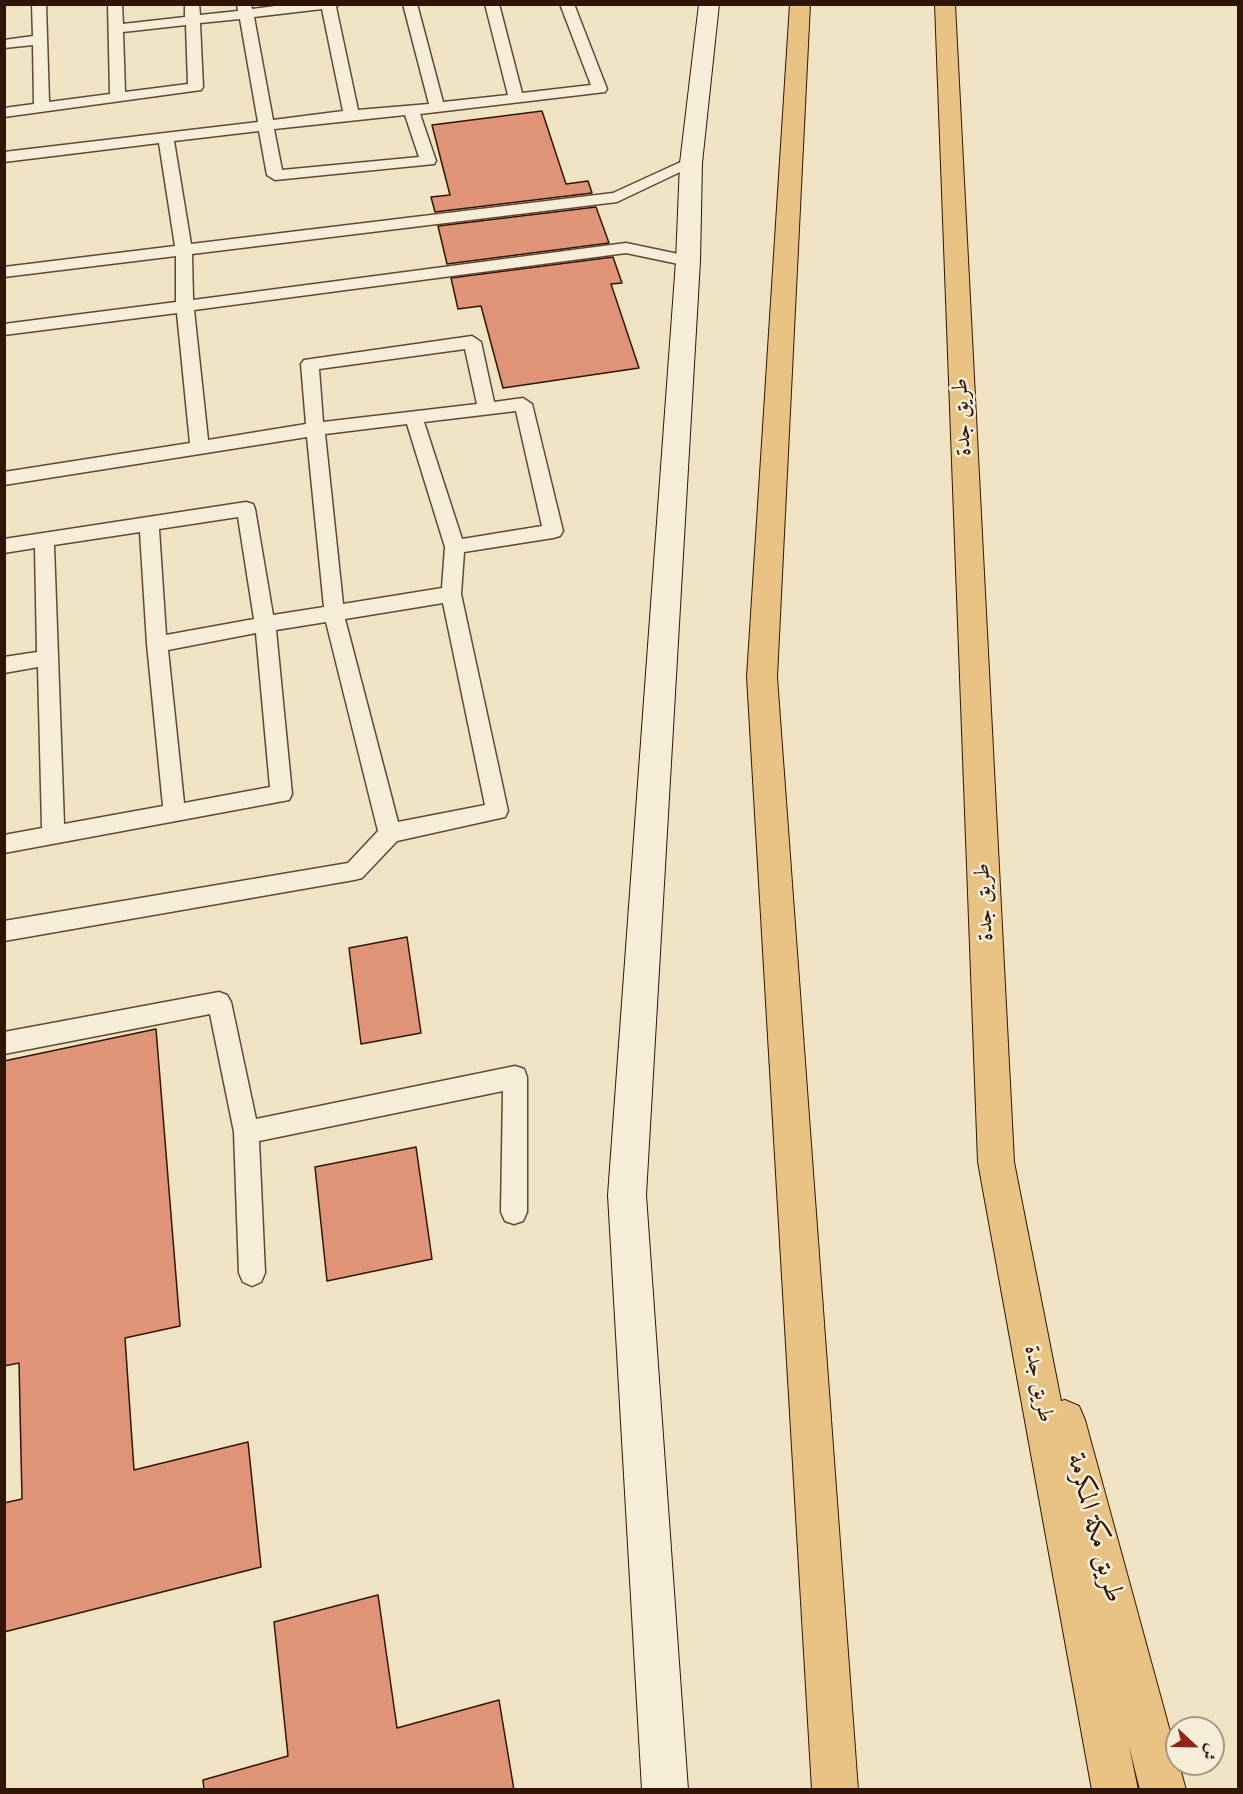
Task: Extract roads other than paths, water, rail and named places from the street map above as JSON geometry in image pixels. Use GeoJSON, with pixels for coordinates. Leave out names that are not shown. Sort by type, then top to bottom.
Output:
{"type":"FeatureCollection","features":[{"type":"Feature","properties":{"kind":"highway"},"geometry":{"type":"LineString","coordinates":[[800,4],[762,677],[835,1790]]}},
{"type":"Feature","properties":{"kind":"highway","name":"طريق جدة"},"geometry":{"type":"LineString","coordinates":[[945,4],[996,1162],[1115,1790]]}},
{"type":"Feature","properties":{"kind":"highway","name":"طريق مكة المكرمة"},"geometry":{"type":"LineString","coordinates":[[996,1162],[1163,1790]]}},
{"type":"Feature","properties":{"kind":"street"},"geometry":{"type":"LineString","coordinates":[[665,1790],[627,1195],[688,261],[691,163],[709,4]]}},
{"type":"Feature","properties":{"kind":"lane"},"geometry":{"type":"LineString","coordinates":[[39,4],[42,108]]}},
{"type":"Feature","properties":{"kind":"lane"},"geometry":{"type":"LineString","coordinates":[[115,4],[118,98]]}},
{"type":"Feature","properties":{"kind":"lane"},"geometry":{"type":"LineString","coordinates":[[410,4],[437,107]]}},
{"type":"Feature","properties":{"kind":"lane"},"geometry":{"type":"LineString","coordinates":[[492,4],[516,98]]}},
{"type":"Feature","properties":{"kind":"lane"},"geometry":{"type":"LineString","coordinates":[[4,157],[351,115],[600,89],[567,4]]}},
{"type":"Feature","properties":{"kind":"lane"},"geometry":{"type":"LineString","coordinates":[[116,30],[193,12],[329,5],[351,115]]}},
{"type":"Feature","properties":{"kind":"lane"},"geometry":{"type":"LineString","coordinates":[[244,9],[275,175],[428,161],[411,110]]}},
{"type":"Feature","properties":{"kind":"lane"},"geometry":{"type":"LineString","coordinates":[[4,113],[196,87],[193,12]]}},
{"type":"Feature","properties":{"kind":"lane"},"geometry":{"type":"LineString","coordinates":[[4,44],[40,40]]}},
{"type":"Feature","properties":{"kind":"lane"},"geometry":{"type":"LineString","coordinates":[[166,137],[184,250],[185,307],[200,448]]}},
{"type":"Feature","properties":{"kind":"lane"},"geometry":{"type":"LineString","coordinates":[[4,272],[617,197],[691,163]]}},
{"type":"Feature","properties":{"kind":"lane"},"geometry":{"type":"LineString","coordinates":[[4,330],[626,248],[688,261]]}},
{"type":"Feature","properties":{"kind":"lane"},"geometry":{"type":"LineString","coordinates":[[390,833],[334,613],[310,364],[472,342],[487,409]]}},
{"type":"Feature","properties":{"kind":"lane"},"geometry":{"type":"LineString","coordinates":[[4,479],[315,429],[523,404],[553,531],[455,547]]}},
{"type":"Feature","properties":{"kind":"lane"},"geometry":{"type":"LineString","coordinates":[[4,931],[354,871],[390,833],[497,811],[451,594],[455,547],[414,418]]}},
{"type":"Feature","properties":{"kind":"lane"},"geometry":{"type":"LineString","coordinates":[[4,546],[246,509],[265,624],[280,794],[4,844]]}},
{"type":"Feature","properties":{"kind":"lane"},"geometry":{"type":"LineString","coordinates":[[149,523],[157,644],[174,813]]}},
{"type":"Feature","properties":{"kind":"lane"},"geometry":{"type":"LineString","coordinates":[[44,540],[53,835]]}},
{"type":"Feature","properties":{"kind":"lane"},"geometry":{"type":"LineString","coordinates":[[157,644],[451,594]]}},
{"type":"Feature","properties":{"kind":"lane"},"geometry":{"type":"LineString","coordinates":[[4,665],[48,658]]}},
{"type":"Feature","properties":{"kind":"lane"},"geometry":{"type":"LineString","coordinates":[[4,1043],[219,1002],[246,1132],[252,1273]]}},
{"type":"Feature","properties":{"kind":"lane"},"geometry":{"type":"LineString","coordinates":[[246,1132],[515,1077],[514,1212]]}}]}
